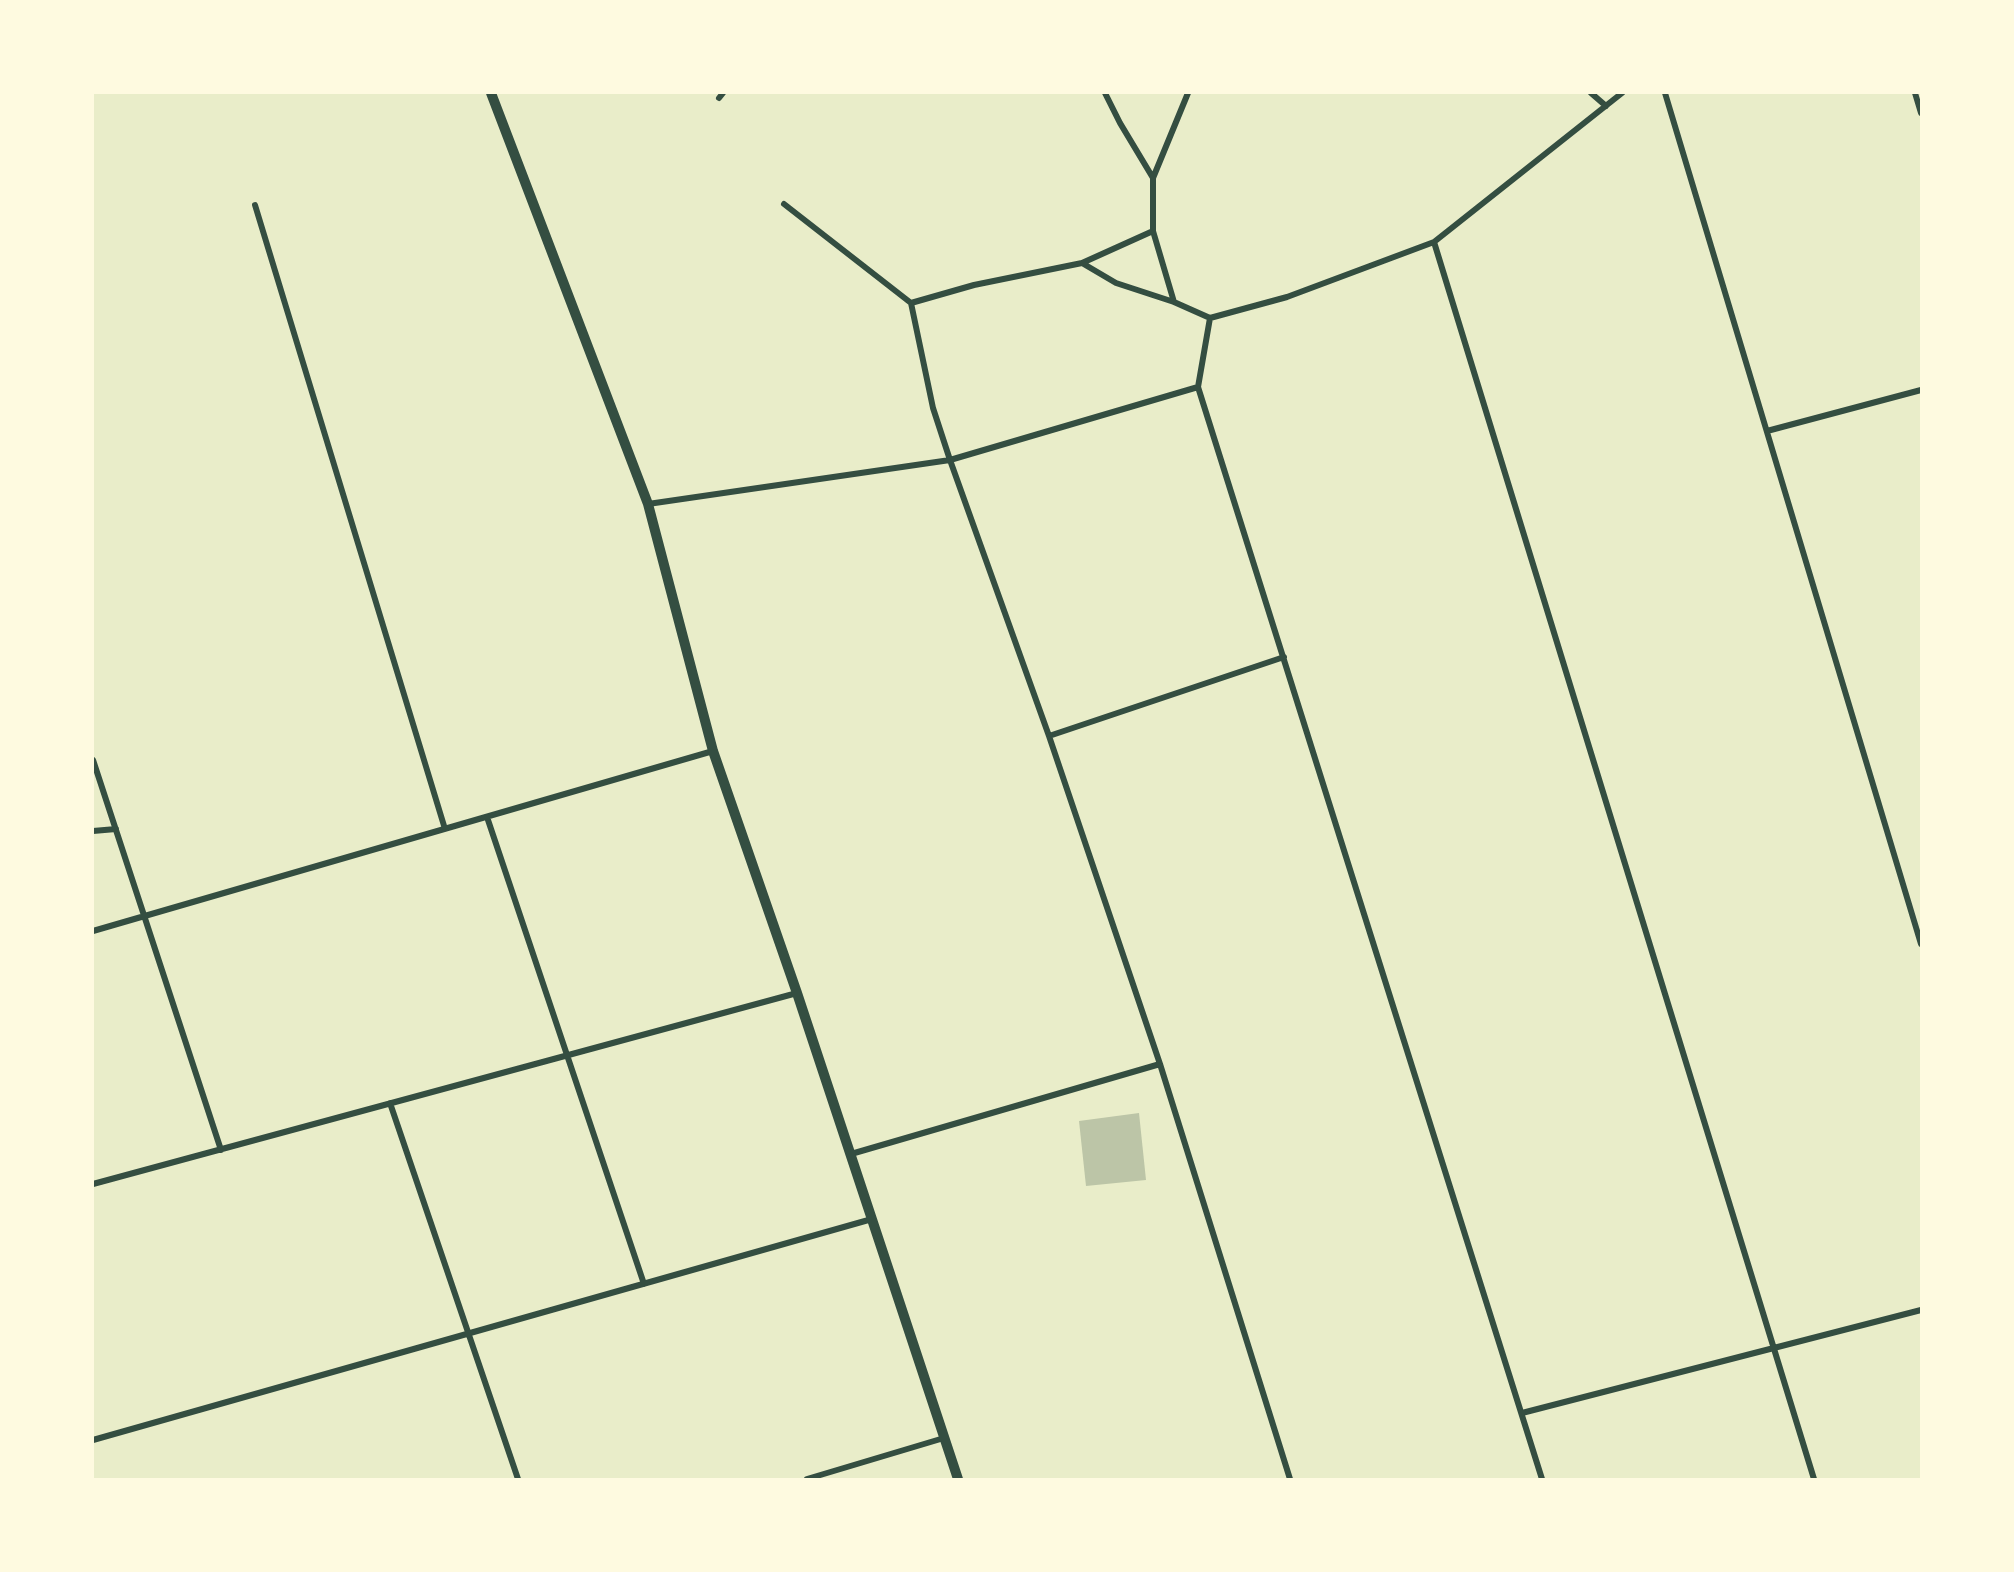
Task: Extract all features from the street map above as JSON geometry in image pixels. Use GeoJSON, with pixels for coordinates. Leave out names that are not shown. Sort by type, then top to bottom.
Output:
{"type":"FeatureCollection","features":[{"type":"Feature","properties":{"kind":"street"},"geometry":{"type":"LineString","coordinates":[[491,93],[648,504],[714,751],[958,1479]]}},
{"type":"Feature","properties":{"kind":"street"},"geometry":{"type":"LineString","coordinates":[[1105,93],[1153,178]]}},
{"type":"Feature","properties":{"kind":"street"},"geometry":{"type":"LineString","coordinates":[[1174,302],[1153,231],[1153,178],[1188,93]]}},
{"type":"Feature","properties":{"kind":"street"},"geometry":{"type":"LineString","coordinates":[[1591,93],[1606,106]]}},
{"type":"Feature","properties":{"kind":"street"},"geometry":{"type":"LineString","coordinates":[[1082,263],[1116,283],[1174,302],[1210,318],[1287,297],[1434,242],[1622,93]]}},
{"type":"Feature","properties":{"kind":"street"},"geometry":{"type":"LineString","coordinates":[[1665,93],[1921,944]]}},
{"type":"Feature","properties":{"kind":"street"},"geometry":{"type":"LineString","coordinates":[[1915,93],[1921,113]]}},
{"type":"Feature","properties":{"kind":"street"},"geometry":{"type":"LineString","coordinates":[[784,204],[911,303],[933,408],[1049,736],[1160,1064],[1290,1479]]}},
{"type":"Feature","properties":{"kind":"street"},"geometry":{"type":"LineString","coordinates":[[255,205],[446,829]]}},
{"type":"Feature","properties":{"kind":"street"},"geometry":{"type":"LineString","coordinates":[[911,303],[974,285],[1082,263],[1153,231]]}},
{"type":"Feature","properties":{"kind":"street"},"geometry":{"type":"LineString","coordinates":[[1434,242],[1814,1479]]}},
{"type":"Feature","properties":{"kind":"street"},"geometry":{"type":"LineString","coordinates":[[1210,318],[1198,387],[1542,1479]]}},
{"type":"Feature","properties":{"kind":"street"},"geometry":{"type":"LineString","coordinates":[[648,504],[950,460],[1198,387]]}},
{"type":"Feature","properties":{"kind":"street"},"geometry":{"type":"LineString","coordinates":[[1767,431],[1921,390]]}},
{"type":"Feature","properties":{"kind":"street"},"geometry":{"type":"LineString","coordinates":[[1049,736],[1284,657]]}},
{"type":"Feature","properties":{"kind":"street"},"geometry":{"type":"LineString","coordinates":[[93,931],[714,751]]}},
{"type":"Feature","properties":{"kind":"street"},"geometry":{"type":"LineString","coordinates":[[93,760],[221,1150]]}},
{"type":"Feature","properties":{"kind":"street"},"geometry":{"type":"LineString","coordinates":[[487,817],[644,1284]]}},
{"type":"Feature","properties":{"kind":"street"},"geometry":{"type":"LineString","coordinates":[[93,831],[116,829]]}},
{"type":"Feature","properties":{"kind":"street"},"geometry":{"type":"LineString","coordinates":[[93,1184],[797,993]]}},
{"type":"Feature","properties":{"kind":"street"},"geometry":{"type":"LineString","coordinates":[[850,1154],[1160,1064]]}},
{"type":"Feature","properties":{"kind":"street"},"geometry":{"type":"LineString","coordinates":[[390,1103],[518,1479]]}},
{"type":"Feature","properties":{"kind":"street"},"geometry":{"type":"LineString","coordinates":[[93,1440],[872,1219]]}},
{"type":"Feature","properties":{"kind":"street"},"geometry":{"type":"LineString","coordinates":[[1522,1413],[1921,1310]]}},
{"type":"Feature","properties":{"kind":"street"},"geometry":{"type":"LineString","coordinates":[[807,1479],[944,1437]]}},
{"type":"Feature","properties":{"kind":"building"},"geometry":{"type":"Polygon","coordinates":[[[1139,1113],[1146,1180],[1086,1186],[1079,1121],[1139,1113]]]}}]}
